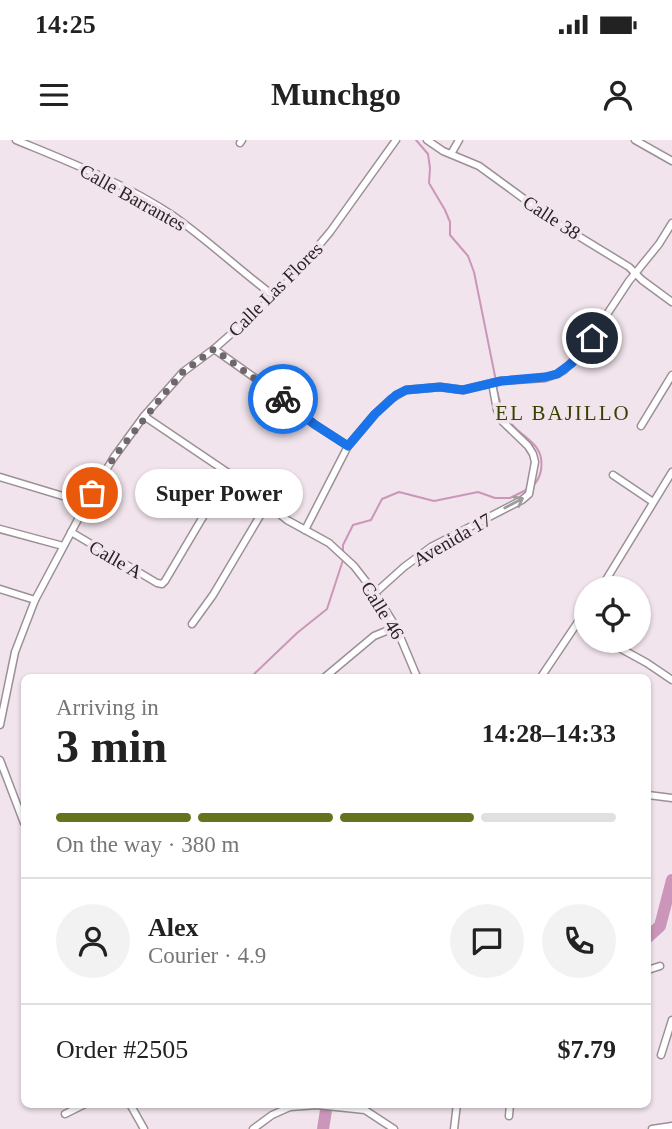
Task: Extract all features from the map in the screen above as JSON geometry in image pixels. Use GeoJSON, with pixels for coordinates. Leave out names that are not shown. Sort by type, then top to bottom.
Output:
{"type":"FeatureCollection","features":[{"type":"Feature","properties":{"kind":"street","name":"Calle Barrantes"},"geometry":{"type":"LineString","coordinates":[[16,140],[95,173],[151,202],[215,247],[244,274],[274,296]]}},
{"type":"Feature","properties":{"kind":"street","name":"Calle 38"},"geometry":{"type":"LineString","coordinates":[[427,140],[434,146],[479,166],[557,223],[636,273],[672,302]]}},
{"type":"Feature","properties":{"kind":"street"},"geometry":{"type":"LineString","coordinates":[[451,154],[459,140]]}},
{"type":"Feature","properties":{"kind":"street"},"geometry":{"type":"LineString","coordinates":[[635,140],[672,161]]}},
{"type":"Feature","properties":{"kind":"street","name":"Calle Las Flores"},"geometry":{"type":"LineString","coordinates":[[0,725],[15,652],[35,600],[86,503],[114,457],[144,416],[183,372],[214,349],[293,276],[330,232],[392,142]]}},
{"type":"Feature","properties":{"kind":"street"},"geometry":{"type":"LineString","coordinates":[[305,530],[348,446],[375,414],[396,395],[406,390],[440,387],[463,390],[501,381],[545,377],[564,370],[582,352],[672,223]]}},
{"type":"Feature","properties":{"kind":"street"},"geometry":{"type":"LineString","coordinates":[[214,349],[314,424],[348,446]]}},
{"type":"Feature","properties":{"kind":"street"},"geometry":{"type":"LineString","coordinates":[[641,426],[672,374]]}},
{"type":"Feature","properties":{"kind":"street","name":"Avenida 17"},"geometry":{"type":"LineString","coordinates":[[375,593],[431,547],[529,494],[535,462],[533,454],[502,421],[492,383]]}},
{"type":"Feature","properties":{"kind":"street","name":"Calle 46"},"geometry":{"type":"LineString","coordinates":[[144,416],[253,489],[287,520],[316,535],[346,558],[375,593],[396,627],[416,674]]}},
{"type":"Feature","properties":{"kind":"street"},"geometry":{"type":"LineString","coordinates":[[608,576],[672,472]]}},
{"type":"Feature","properties":{"kind":"street","name":"Calle A"},"geometry":{"type":"LineString","coordinates":[[71,532],[162,584],[229,473]]}},
{"type":"Feature","properties":{"kind":"street"},"geometry":{"type":"LineString","coordinates":[[613,475],[653,502]]}},
{"type":"Feature","properties":{"kind":"street"},"geometry":{"type":"LineString","coordinates":[[0,477],[86,503]]}},
{"type":"Feature","properties":{"kind":"street"},"geometry":{"type":"LineString","coordinates":[[192,624],[213,595],[267,504]]}},
{"type":"Feature","properties":{"kind":"street"},"geometry":{"type":"LineString","coordinates":[[0,529],[63,546]]}},
{"type":"Feature","properties":{"kind":"street"},"geometry":{"type":"LineString","coordinates":[[0,589],[35,600]]}},
{"type":"Feature","properties":{"kind":"street"},"geometry":{"type":"LineString","coordinates":[[329,674],[374,636],[396,627]]}},
{"type":"Feature","properties":{"kind":"street"},"geometry":{"type":"LineString","coordinates":[[543,674],[574,629]]}},
{"type":"Feature","properties":{"kind":"street"},"geometry":{"type":"LineString","coordinates":[[629,653],[672,680]]}},
{"type":"Feature","properties":{"kind":"street"},"geometry":{"type":"LineString","coordinates":[[0,760],[3,778],[21,817]]}},
{"type":"Feature","properties":{"kind":"street"},"geometry":{"type":"LineString","coordinates":[[651,795],[672,798]]}},
{"type":"Feature","properties":{"kind":"street"},"geometry":{"type":"LineString","coordinates":[[651,969],[660,966]]}},
{"type":"Feature","properties":{"kind":"street"},"geometry":{"type":"LineString","coordinates":[[661,1055],[672,1020]]}},
{"type":"Feature","properties":{"kind":"street"},"geometry":{"type":"LineString","coordinates":[[65,1114],[77,1108]]}},
{"type":"Feature","properties":{"kind":"street"},"geometry":{"type":"LineString","coordinates":[[132,1108],[144,1129]]}},
{"type":"Feature","properties":{"kind":"street"},"geometry":{"type":"LineString","coordinates":[[253,1129],[272,1115],[288,1108]]}},
{"type":"Feature","properties":{"kind":"street"},"geometry":{"type":"LineString","coordinates":[[350,1108],[365,1110],[394,1129]]}},
{"type":"Feature","properties":{"kind":"street"},"geometry":{"type":"LineString","coordinates":[[454,1129],[457,1108]]}},
{"type":"Feature","properties":{"kind":"street"},"geometry":{"type":"LineString","coordinates":[[509,1116],[510,1108]]}},
{"type":"Feature","properties":{"kind":"street"},"geometry":{"type":"LineString","coordinates":[[652,1129],[672,1126]]}},
{"type":"Feature","properties":{"kind":"waterway"},"geometry":{"type":"LineString","coordinates":[[416,140],[428,154],[429,183],[450,222],[450,235],[468,256],[474,272],[496,381]]}},
{"type":"Feature","properties":{"kind":"waterway"},"geometry":{"type":"LineString","coordinates":[[496,386],[507,418],[540,454],[541,472],[534,485]]}},
{"type":"Feature","properties":{"kind":"waterway"},"geometry":{"type":"LineString","coordinates":[[343,551],[343,545],[353,525],[371,520],[382,499],[399,492],[434,501],[478,492],[495,498],[510,498],[526,490]]}},
{"type":"Feature","properties":{"kind":"waterway"},"geometry":{"type":"LineString","coordinates":[[254,674],[327,609],[343,560]]}},
{"type":"Feature","properties":{"kind":"waterway"},"geometry":{"type":"LineString","coordinates":[[651,934],[660,926],[672,880]]}},
{"type":"Feature","properties":{"kind":"waterway"},"geometry":{"type":"LineString","coordinates":[[323,1129],[326,1108]]}},
{"type":"Feature","properties":{"kind":"way so far"},"geometry":{"type":"LineString","coordinates":[[92,493],[144,416],[183,372],[214,349],[283,399]]}},
{"type":"Feature","properties":{"kind":"place","name":"Super Power"},"geometry":{"type":"Point","coordinates":[92,493]}},
{"type":"Feature","properties":{"kind":"district","name":"EL BAJILLO"},"geometry":{"type":"Point","coordinates":[563,413]}},
{"type":"Feature","properties":{"kind":"route"},"geometry":{"type":"LineString","coordinates":[[283,399],[348,446],[375,414],[396,395],[406,390],[440,387],[463,390],[501,381],[557,374],[572,363],[592,338]]}}]}
